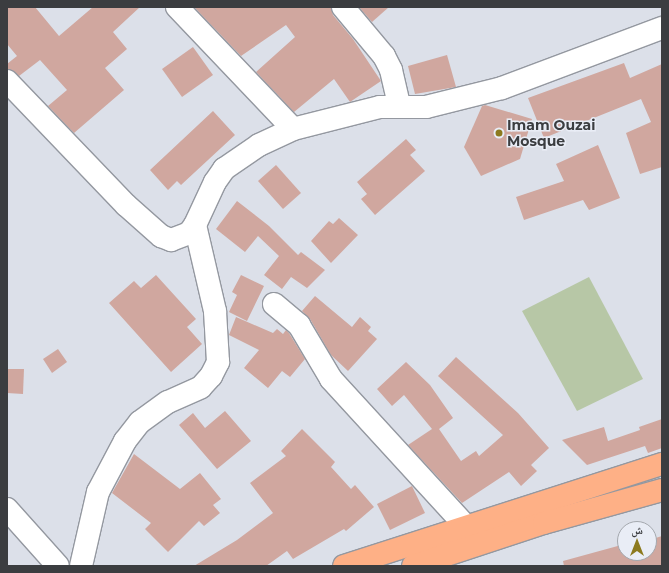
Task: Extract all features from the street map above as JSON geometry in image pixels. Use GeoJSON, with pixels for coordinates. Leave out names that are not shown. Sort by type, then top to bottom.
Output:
{"type":"FeatureCollection","features":[{"type":"Feature","properties":{"kind":"main road"},"geometry":{"type":"LineString","coordinates":[[344,566],[465,525],[662,464]]}},
{"type":"Feature","properties":{"kind":"main road"},"geometry":{"type":"LineString","coordinates":[[413,566],[544,523],[662,490]]}},
{"type":"Feature","properties":{"kind":"street"},"geometry":{"type":"LineString","coordinates":[[177,7],[293,129]]}},
{"type":"Feature","properties":{"kind":"street"},"geometry":{"type":"LineString","coordinates":[[343,7],[384,56],[391,70],[399,105]]}},
{"type":"Feature","properties":{"kind":"street"},"geometry":{"type":"LineString","coordinates":[[7,81],[126,205],[161,236],[171,240],[180,239],[189,233],[195,225],[215,182],[224,169],[259,144],[293,129],[380,107],[399,105],[426,107],[502,88],[662,28]]}},
{"type":"Feature","properties":{"kind":"street"},"geometry":{"type":"LineString","coordinates":[[81,566],[98,492],[125,441],[140,422],[168,402],[201,387],[211,376],[218,362],[215,311],[195,225]]}},
{"type":"Feature","properties":{"kind":"street"},"geometry":{"type":"LineString","coordinates":[[274,304],[299,325],[331,379],[465,525]]}},
{"type":"Feature","properties":{"kind":"street"},"geometry":{"type":"LineString","coordinates":[[7,509],[58,566]]}},
{"type":"Feature","properties":{"kind":"green space"},"geometry":{"type":"Polygon","coordinates":[[[589,277],[643,379],[577,411],[522,311],[589,277]]]}},
{"type":"Feature","properties":{"kind":"building"},"geometry":{"type":"Polygon","coordinates":[[[7,7],[35,7],[59,36],[93,7],[140,7],[113,32],[127,49],[105,68],[124,90],[74,133],[48,106],[67,90],[40,60],[19,76],[7,69],[7,64],[17,56],[7,44],[7,7]]]}},
{"type":"Feature","properties":{"kind":"building"},"geometry":{"type":"Polygon","coordinates":[[[194,7],[331,7],[333,15],[353,39],[381,81],[350,102],[334,79],[294,112],[256,72],[295,37],[286,25],[241,56],[194,7]]]}},
{"type":"Feature","properties":{"kind":"building"},"geometry":{"type":"Polygon","coordinates":[[[359,7],[389,7],[372,22],[359,7]]]}},
{"type":"Feature","properties":{"kind":"building"},"geometry":{"type":"Polygon","coordinates":[[[193,47],[213,75],[182,97],[162,69],[193,47]]]}},
{"type":"Feature","properties":{"kind":"building"},"geometry":{"type":"Polygon","coordinates":[[[447,55],[456,87],[415,94],[408,66],[447,55]]]}},
{"type":"Feature","properties":{"kind":"building"},"geometry":{"type":"Polygon","coordinates":[[[624,63],[630,78],[662,64],[662,167],[640,174],[626,133],[651,122],[641,99],[544,138],[528,98],[624,63]]]}},
{"type":"Feature","properties":{"kind":"building","name":"Imam Ouzai Mosque"},"geometry":{"type":"Polygon","coordinates":[[[485,105],[532,119],[520,159],[481,176],[464,147],[482,106],[485,105]]]}},
{"type":"Feature","properties":{"kind":"building"},"geometry":{"type":"Polygon","coordinates":[[[213,111],[235,135],[181,185],[177,181],[168,190],[150,170],[213,111]]]}},
{"type":"Feature","properties":{"kind":"building"},"geometry":{"type":"Polygon","coordinates":[[[406,139],[416,150],[410,155],[425,171],[375,215],[361,199],[367,194],[357,182],[406,139]]]}},
{"type":"Feature","properties":{"kind":"building"},"geometry":{"type":"Polygon","coordinates":[[[598,145],[620,198],[589,210],[583,200],[524,220],[516,197],[564,181],[556,164],[598,145]]]}},
{"type":"Feature","properties":{"kind":"building"},"geometry":{"type":"Polygon","coordinates":[[[276,165],[301,193],[283,209],[258,181],[276,165]]]}},
{"type":"Feature","properties":{"kind":"building"},"geometry":{"type":"Polygon","coordinates":[[[237,201],[269,226],[298,255],[301,252],[325,270],[307,288],[291,277],[282,289],[264,275],[279,256],[258,236],[245,252],[216,229],[237,201]]]}},
{"type":"Feature","properties":{"kind":"building"},"geometry":{"type":"Polygon","coordinates":[[[339,218],[358,235],[331,263],[311,241],[329,221],[333,224],[339,218]]]}},
{"type":"Feature","properties":{"kind":"building"},"geometry":{"type":"Polygon","coordinates":[[[156,275],[196,319],[187,327],[202,344],[171,372],[109,303],[134,281],[141,288],[156,275]]]}},
{"type":"Feature","properties":{"kind":"building"},"geometry":{"type":"Polygon","coordinates":[[[241,275],[264,286],[247,321],[229,312],[237,295],[232,292],[241,275]]]}},
{"type":"Feature","properties":{"kind":"building"},"geometry":{"type":"Polygon","coordinates":[[[315,296],[352,327],[360,317],[371,327],[368,331],[377,339],[348,371],[331,355],[310,319],[302,311],[315,296]]]}},
{"type":"Feature","properties":{"kind":"building"},"geometry":{"type":"Polygon","coordinates":[[[236,317],[273,333],[277,329],[283,334],[286,330],[305,359],[290,377],[282,371],[268,388],[244,368],[259,350],[229,335],[236,317]]]}},
{"type":"Feature","properties":{"kind":"building"},"geometry":{"type":"Polygon","coordinates":[[[58,349],[67,362],[52,373],[43,359],[58,349]]]}},
{"type":"Feature","properties":{"kind":"building"},"geometry":{"type":"Polygon","coordinates":[[[456,357],[518,413],[549,448],[531,465],[537,471],[521,486],[509,472],[462,503],[408,445],[432,429],[404,395],[392,406],[377,389],[406,362],[430,385],[453,418],[439,429],[461,461],[476,451],[479,456],[503,435],[438,376],[456,357]]]}},
{"type":"Feature","properties":{"kind":"building"},"geometry":{"type":"Polygon","coordinates":[[[7,369],[24,369],[23,394],[7,393],[7,369]]]}},
{"type":"Feature","properties":{"kind":"building"},"geometry":{"type":"Polygon","coordinates":[[[225,411],[251,441],[217,469],[179,425],[193,413],[205,428],[225,411]]]}},
{"type":"Feature","properties":{"kind":"building"},"geometry":{"type":"Polygon","coordinates":[[[662,419],[662,448],[648,453],[645,446],[587,465],[562,440],[604,427],[608,441],[640,430],[639,427],[662,419]]]}},
{"type":"Feature","properties":{"kind":"building"},"geometry":{"type":"Polygon","coordinates":[[[302,429],[335,462],[331,467],[351,489],[355,485],[374,507],[346,531],[344,529],[293,559],[287,551],[266,566],[194,566],[237,540],[273,513],[250,483],[286,456],[281,451],[302,429]]]}},
{"type":"Feature","properties":{"kind":"building"},"geometry":{"type":"Polygon","coordinates":[[[134,454],[180,489],[200,473],[221,499],[213,505],[220,513],[204,526],[199,521],[168,552],[145,529],[151,523],[112,493],[134,454]]]}},
{"type":"Feature","properties":{"kind":"building"},"geometry":{"type":"Polygon","coordinates":[[[412,486],[425,513],[390,530],[377,504],[412,486]]]}},
{"type":"Feature","properties":{"kind":"building"},"geometry":{"type":"Polygon","coordinates":[[[662,536],[662,566],[564,566],[563,561],[617,546],[617,561],[657,561],[657,538],[662,536]]]}},
{"type":"Feature","properties":{"kind":"place","name":"Imam Ouzai Mosque"},"geometry":{"type":"Point","coordinates":[499,133]}}]}
